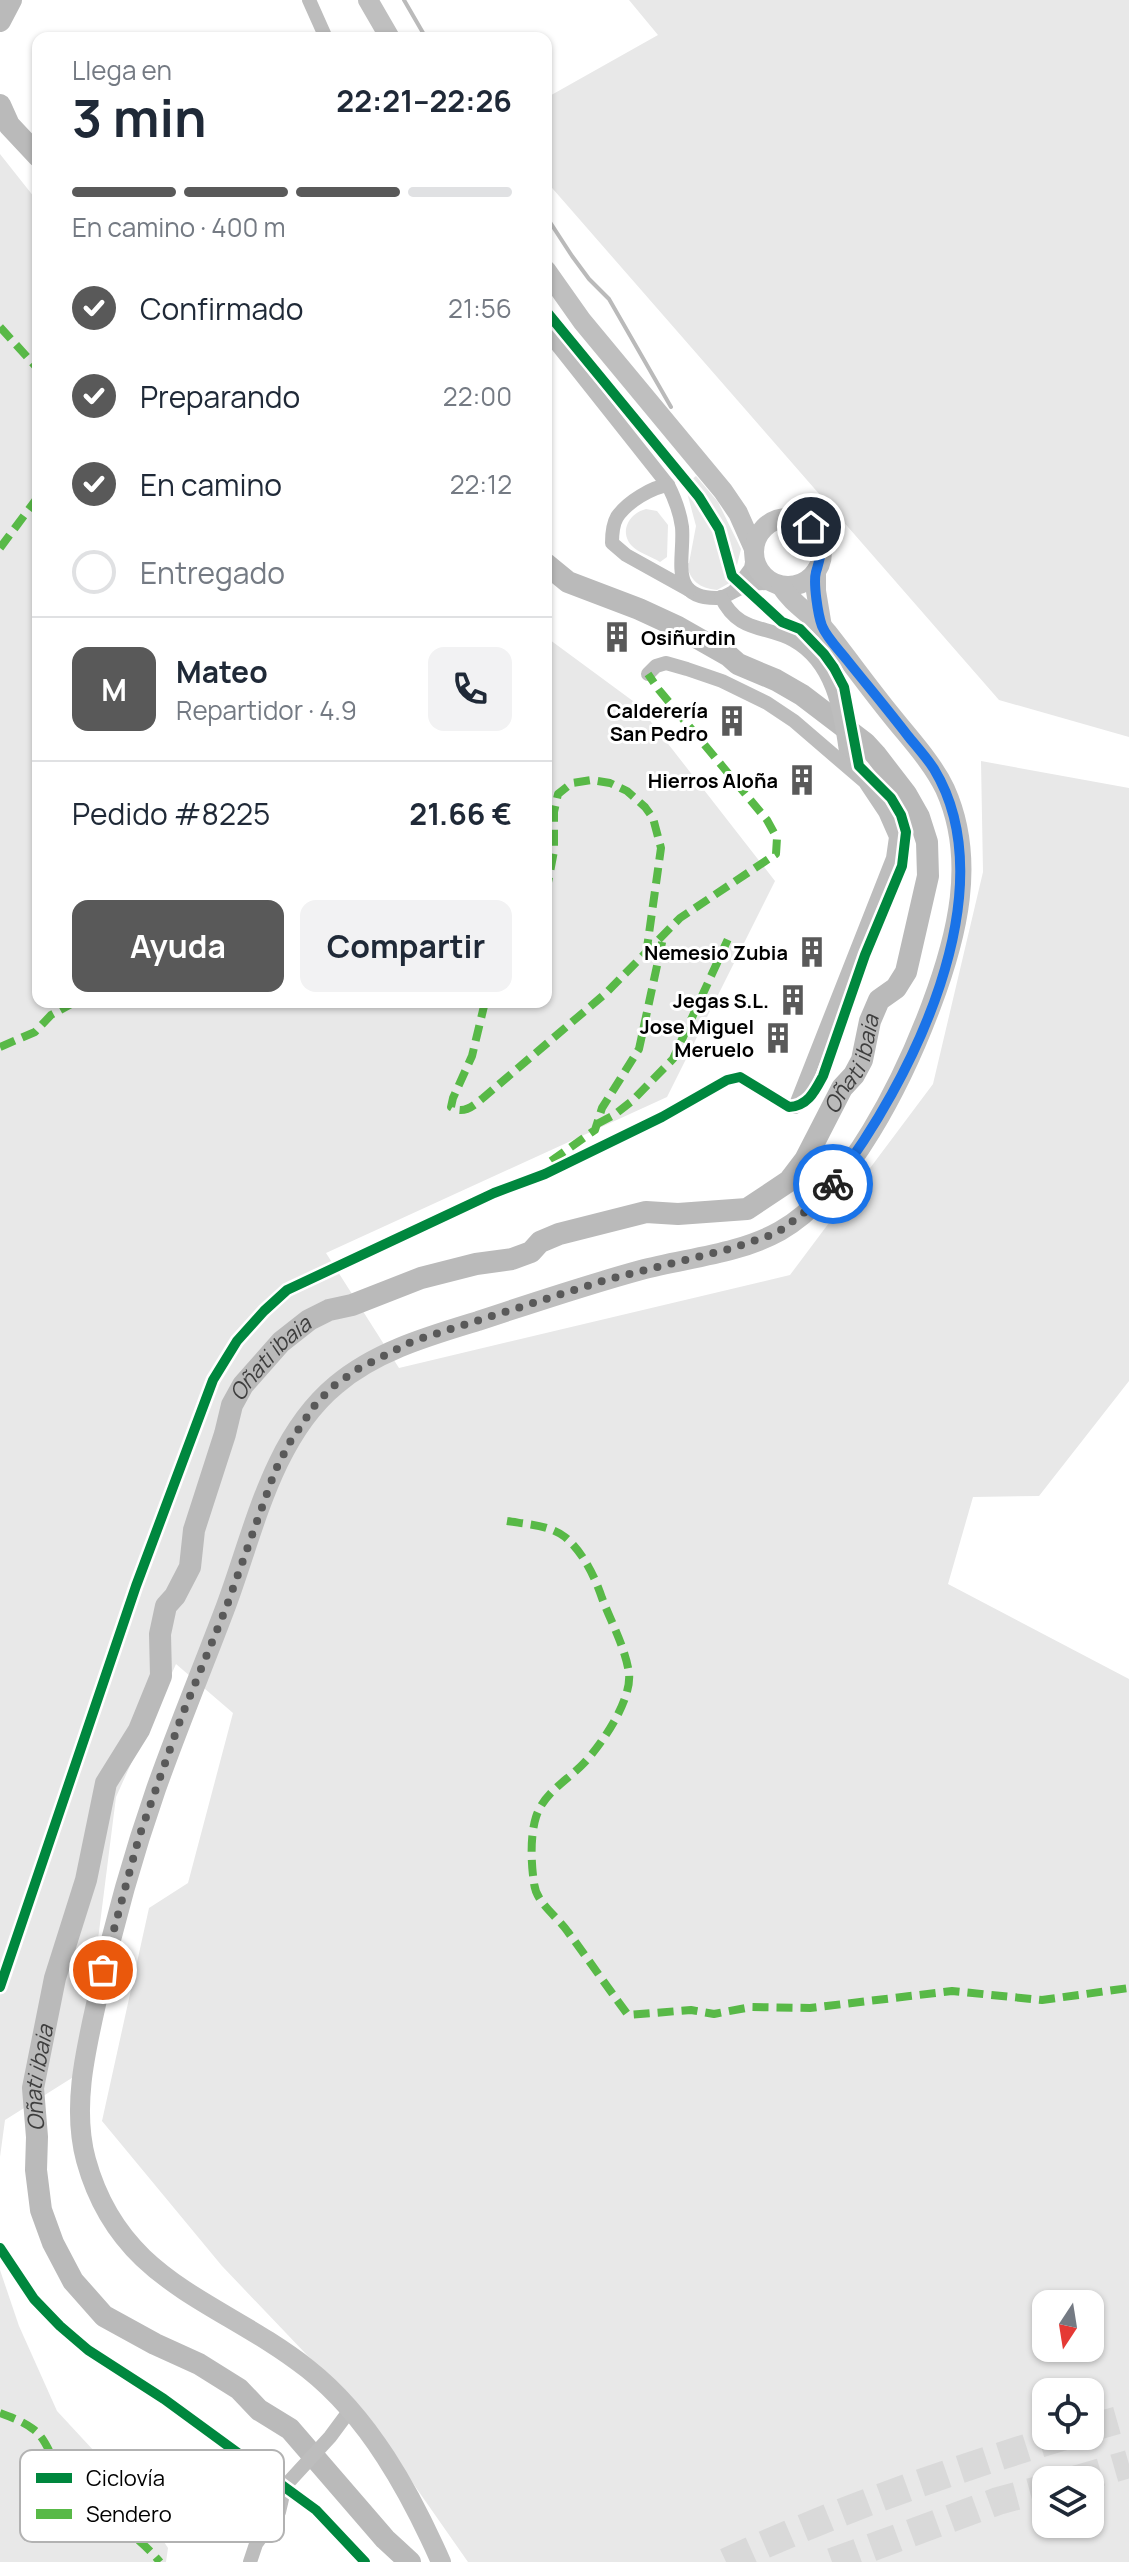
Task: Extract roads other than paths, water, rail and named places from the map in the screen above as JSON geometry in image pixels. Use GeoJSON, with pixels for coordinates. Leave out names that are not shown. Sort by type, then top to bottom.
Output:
{"type":"FeatureCollection","features":[{"type":"Feature","properties":{"kind":"main road"},"geometry":{"type":"LineString","coordinates":[[368,0],[387,32]]}},
{"type":"Feature","properties":{"kind":"main road"},"geometry":{"type":"LineString","coordinates":[[441,2562],[409,2497],[375,2442],[350,2410],[309,2370],[159,2274],[114,2226],[95,2187],[82,2139],[82,2070],[122,1895],[139,1837],[275,1471],[315,1405],[332,1387],[358,1369],[413,1341],[609,1279],[733,1248],[777,1233],[814,1205],[834,1183],[879,1116],[922,1029],[946,964],[960,904],[962,870],[960,838],[946,791],[933,767],[822,627],[777,584],[758,571],[738,513],[723,491],[582,321],[552,278]]}},
{"type":"Feature","properties":{"kind":"main road"},"geometry":{"type":"LineString","coordinates":[[723,491],[757,510],[799,520],[811,527],[820,539],[820,565],[812,577],[802,584],[788,587],[777,584]]}},
{"type":"Feature","properties":{"kind":"main road"},"geometry":{"type":"LineString","coordinates":[[754,553],[756,539],[762,529],[786,518]]}},
{"type":"Feature","properties":{"kind":"main road"},"geometry":{"type":"LineString","coordinates":[[816,571],[822,627]]}},
{"type":"Feature","properties":{"kind":"street"},"geometry":{"type":"LineString","coordinates":[[309,0],[323,32]]}},
{"type":"Feature","properties":{"kind":"street"},"geometry":{"type":"LineString","coordinates":[[552,339],[668,485],[676,502],[682,529],[680,574],[693,592]]}},
{"type":"Feature","properties":{"kind":"street"},"geometry":{"type":"LineString","coordinates":[[668,485],[658,486],[617,517],[612,543],[626,555],[707,597],[727,594],[753,583],[777,584]]}},
{"type":"Feature","properties":{"kind":"street"},"geometry":{"type":"LineString","coordinates":[[727,594],[751,568],[754,553]]}},
{"type":"Feature","properties":{"kind":"street"},"geometry":{"type":"LineString","coordinates":[[727,594],[741,620],[760,630],[791,639],[807,649],[820,665],[839,707],[848,765]]}},
{"type":"Feature","properties":{"kind":"street"},"geometry":{"type":"LineString","coordinates":[[648,674],[656,666],[666,663],[722,681],[767,703],[794,721],[865,782],[885,812],[896,837],[893,858],[795,1107]]}},
{"type":"Feature","properties":{"kind":"street"},"geometry":{"type":"LineString","coordinates":[[284,2490],[350,2410]]}},
{"type":"Feature","properties":{"kind":"street"},"geometry":{"type":"LineString","coordinates":[[250,2562],[257,2542]]}},
{"type":"Feature","properties":{"kind":"waterway","name":"Oñati ibaia"},"geometry":{"type":"LineString","coordinates":[[0,21],[11,0]]}},
{"type":"Feature","properties":{"kind":"waterway"},"geometry":{"type":"LineString","coordinates":[[404,0],[423,32]]}},
{"type":"Feature","properties":{"kind":"waterway","name":"Oñati ibaia"},"geometry":{"type":"LineString","coordinates":[[0,105],[9,125],[32,150]]}},
{"type":"Feature","properties":{"kind":"waterway"},"geometry":{"type":"LineString","coordinates":[[552,225],[589,279],[609,299],[671,407]]}},
{"type":"Feature","properties":{"kind":"waterway","name":"Oñati ibaia"},"geometry":{"type":"LineString","coordinates":[[410,2562],[385,2539],[290,2429],[259,2410],[239,2389],[199,2364],[104,2316],[73,2281],[53,2243],[41,2210],[33,2088],[55,1978],[86,1880],[106,1783],[139,1730],[161,1676],[160,1634],[166,1606],[175,1596],[190,1567],[194,1530],[232,1405],[243,1385],[281,1342],[309,1320],[329,1310],[352,1305],[421,1278],[476,1264],[512,1259],[531,1252],[540,1242],[559,1234],[646,1212],[678,1214],[747,1209],[789,1181],[805,1160],[842,1088],[862,1060],[870,1021],[879,1000],[896,988],[906,972],[928,876],[927,842],[919,817],[906,794],[876,755],[802,695],[776,680],[738,664],[678,627],[568,582],[552,569]]}},
{"type":"Feature","properties":{"kind":"tunnel"},"geometry":{"type":"LineString","coordinates":[[1104,2424],[1129,2417]]}},
{"type":"Feature","properties":{"kind":"tunnel"},"geometry":{"type":"LineString","coordinates":[[726,2562],[893,2493],[1032,2446]]}},
{"type":"Feature","properties":{"kind":"tunnel"},"geometry":{"type":"LineString","coordinates":[[1104,2471],[1129,2464]]}},
{"type":"Feature","properties":{"kind":"tunnel"},"geometry":{"type":"LineString","coordinates":[[832,2562],[998,2501],[1032,2492]]}},
{"type":"Feature","properties":{"kind":"place","name":"Osiñurdin"},"geometry":{"type":"Point","coordinates":[617,637]}},
{"type":"Feature","properties":{"kind":"place","name":"Calderería San Pedro"},"geometry":{"type":"Point","coordinates":[732,721]}},
{"type":"Feature","properties":{"kind":"place","name":"Hierros Aloña"},"geometry":{"type":"Point","coordinates":[802,780]}},
{"type":"Feature","properties":{"kind":"place","name":"Nemesio Zubia"},"geometry":{"type":"Point","coordinates":[812,952]}},
{"type":"Feature","properties":{"kind":"place","name":"Jegas S.L."},"geometry":{"type":"Point","coordinates":[793,1000]}},
{"type":"Feature","properties":{"kind":"place","name":"Jose Miguel Meruelo"},"geometry":{"type":"Point","coordinates":[778,1038]}}]}
